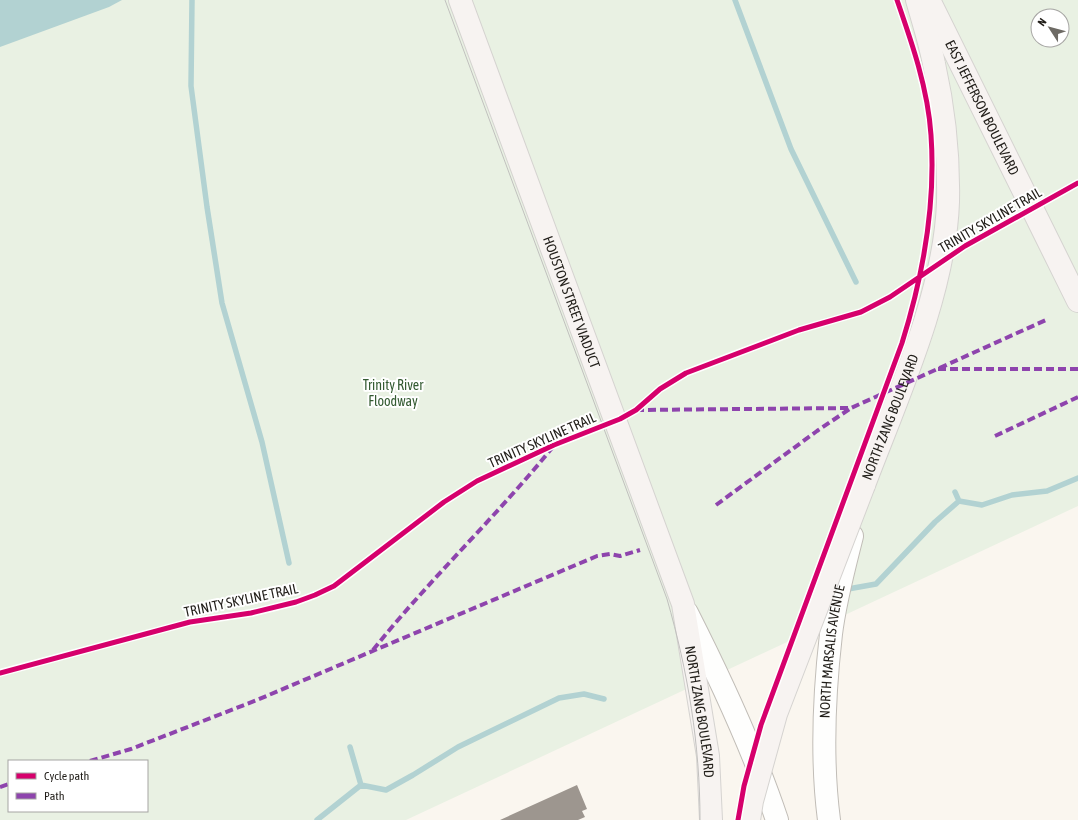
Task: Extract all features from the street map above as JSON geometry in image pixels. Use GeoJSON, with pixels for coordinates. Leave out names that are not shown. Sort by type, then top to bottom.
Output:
{"type":"FeatureCollection","features":[{"type":"Feature","properties":{"kind":"main road","name":"HOUSTON STREET VIADUCT"},"geometry":{"type":"LineString","coordinates":[[460,0],[642,490],[682,604]]}},
{"type":"Feature","properties":{"kind":"main road","name":"NORTH ZANG BOULEVARD"},"geometry":{"type":"LineString","coordinates":[[749,820],[757,780],[776,714],[864,486],[923,325],[937,273],[948,203],[947,148],[934,65],[917,0]]}},
{"type":"Feature","properties":{"kind":"main road","name":"EAST JEFFERSON BOULEVARD"},"geometry":{"type":"LineString","coordinates":[[929,0],[1078,301]]}},
{"type":"Feature","properties":{"kind":"main road"},"geometry":{"type":"LineString","coordinates":[[1025,194],[1078,273]]}},
{"type":"Feature","properties":{"kind":"main road","name":"NORTH ZANG BOULEVARD"},"geometry":{"type":"LineString","coordinates":[[682,604],[708,756],[711,820]]}},
{"type":"Feature","properties":{"kind":"street","name":"NORTH MARSALIS AVENUE"},"geometry":{"type":"LineString","coordinates":[[830,820],[825,788],[826,721],[831,634],[838,594],[864,486]]}},
{"type":"Feature","properties":{"kind":"street"},"geometry":{"type":"LineString","coordinates":[[682,604],[725,688],[762,777],[777,820]]}},
{"type":"Feature","properties":{"kind":"green space","name":"Trinity River Floodway"},"geometry":{"type":"Polygon","coordinates":[[[0,0],[1078,0],[1078,506],[406,820],[0,820],[0,0]]]}},
{"type":"Feature","properties":{"kind":"water"},"geometry":{"type":"Polygon","coordinates":[[[0,0],[122,0],[109,7],[0,47],[0,0]]]}},
{"type":"Feature","properties":{"kind":"building"},"geometry":{"type":"Polygon","coordinates":[[[577,785],[587,809],[582,811],[585,817],[578,820],[500,820],[577,785]]]}},
{"type":"Feature","properties":{"kind":"waterway"},"geometry":{"type":"LineString","coordinates":[[192,0],[191,86],[207,207],[222,303],[262,442],[289,563]]}},
{"type":"Feature","properties":{"kind":"waterway"},"geometry":{"type":"LineString","coordinates":[[735,0],[791,149],[856,282]]}},
{"type":"Feature","properties":{"kind":"waterway"},"geometry":{"type":"LineString","coordinates":[[959,501],[982,505],[1012,495],[1047,491],[1078,478]]}},
{"type":"Feature","properties":{"kind":"waterway"},"geometry":{"type":"LineString","coordinates":[[955,492],[959,501]]}},
{"type":"Feature","properties":{"kind":"waterway"},"geometry":{"type":"LineString","coordinates":[[848,589],[876,584],[935,522],[959,501]]}},
{"type":"Feature","properties":{"kind":"waterway"},"geometry":{"type":"LineString","coordinates":[[317,820],[361,785],[386,790],[458,747],[559,698],[584,694],[604,699]]}},
{"type":"Feature","properties":{"kind":"waterway"},"geometry":{"type":"LineString","coordinates":[[350,747],[361,785]]}},
{"type":"Feature","properties":{"kind":"tram line"},"geometry":{"type":"LineString","coordinates":[[445,0],[667,599],[687,681],[698,764],[700,820]]}},
{"type":"Feature","properties":{"kind":"marked path"},"geometry":{"type":"LineString","coordinates":[[636,410],[851,408],[1046,320]]}},
{"type":"Feature","properties":{"kind":"marked path"},"geometry":{"type":"LineString","coordinates":[[938,369],[1078,369]]}},
{"type":"Feature","properties":{"kind":"marked path"},"geometry":{"type":"LineString","coordinates":[[995,436],[1078,397]]}},
{"type":"Feature","properties":{"kind":"marked path"},"geometry":{"type":"LineString","coordinates":[[716,505],[851,408]]}},
{"type":"Feature","properties":{"kind":"marked path"},"geometry":{"type":"LineString","coordinates":[[373,650],[394,624],[508,499],[552,448]]}},
{"type":"Feature","properties":{"kind":"marked path"},"geometry":{"type":"LineString","coordinates":[[93,760],[131,749],[257,700],[597,556],[610,554],[620,556],[640,550]]}},
{"type":"Feature","properties":{"kind":"marked path"},"geometry":{"type":"LineString","coordinates":[[0,787],[8,784]]}},
{"type":"Feature","properties":{"kind":"cycle path"},"geometry":{"type":"LineString","coordinates":[[738,820],[744,786],[761,725],[902,343],[922,266],[930,214],[932,188],[931,135],[927,101],[923,83],[914,49],[897,0]]}},
{"type":"Feature","properties":{"kind":"cycle path","name":"TRINITY SKYLINE TRAIL"},"geometry":{"type":"LineString","coordinates":[[0,673],[190,622],[251,613],[296,602],[315,595],[334,586],[444,502],[477,481],[554,445],[620,419],[636,410],[660,389],[686,373],[799,330],[861,312],[890,297],[965,246],[1078,183]]}}]}
